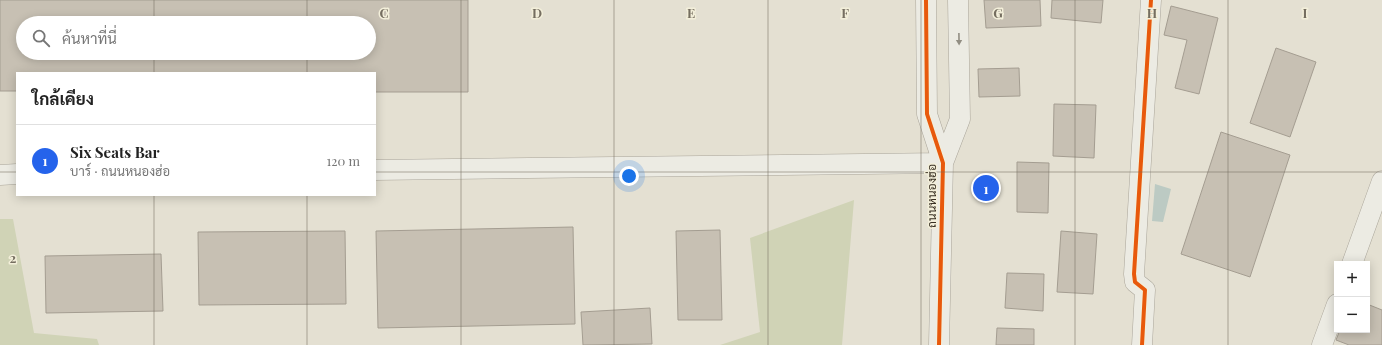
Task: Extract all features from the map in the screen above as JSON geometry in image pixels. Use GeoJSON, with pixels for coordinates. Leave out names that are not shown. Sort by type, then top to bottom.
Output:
{"type":"FeatureCollection","features":[{"type":"Feature","properties":{"kind":"street","name":"ถนนหนองฮ่อ"},"geometry":{"type":"LineString","coordinates":[[926,0],[927,114],[942,163],[939,345]]}},
{"type":"Feature","properties":{"kind":"street","name":"ถนนหนองฮ่อ"},"geometry":{"type":"LineString","coordinates":[[942,163],[960,119],[958,0]]}},
{"type":"Feature","properties":{"kind":"street"},"geometry":{"type":"LineString","coordinates":[[1142,345],[1145,290],[1139,287],[1134,274],[1151,0]]}},
{"type":"Feature","properties":{"kind":"street"},"geometry":{"type":"LineString","coordinates":[[376,170],[942,163]]}},
{"type":"Feature","properties":{"kind":"street"},"geometry":{"type":"LineString","coordinates":[[0,175],[16,174]]}},
{"type":"Feature","properties":{"kind":"street"},"geometry":{"type":"LineString","coordinates":[[1353,261],[1382,181]]}},
{"type":"Feature","properties":{"kind":"street"},"geometry":{"type":"LineString","coordinates":[[1322,345],[1334,312]]}},
{"type":"Feature","properties":{"kind":"green space"},"geometry":{"type":"Polygon","coordinates":[[[854,200],[842,345],[720,345],[760,332],[750,238],[854,200]]]}},
{"type":"Feature","properties":{"kind":"green space"},"geometry":{"type":"Polygon","coordinates":[[[0,219],[13,219],[34,333],[97,339],[99,345],[0,345],[0,219]]]}},
{"type":"Feature","properties":{"kind":"shaded area"},"geometry":{"type":"Polygon","coordinates":[[[1155,184],[1171,189],[1163,222],[1152,221],[1155,184]]]}},
{"type":"Feature","properties":{"kind":"building"},"geometry":{"type":"Polygon","coordinates":[[[0,0],[468,0],[468,92],[376,92],[376,72],[16,72],[16,91],[0,91],[0,0]]]}},
{"type":"Feature","properties":{"kind":"building"},"geometry":{"type":"Polygon","coordinates":[[[984,0],[1040,0],[1041,26],[986,28],[984,0]]]}},
{"type":"Feature","properties":{"kind":"building"},"geometry":{"type":"Polygon","coordinates":[[[1052,0],[1103,0],[1101,23],[1051,18],[1052,0]]]}},
{"type":"Feature","properties":{"kind":"building"},"geometry":{"type":"Polygon","coordinates":[[[1171,6],[1218,18],[1199,94],[1175,88],[1187,40],[1164,35],[1171,6]]]}},
{"type":"Feature","properties":{"kind":"building"},"geometry":{"type":"Polygon","coordinates":[[[1276,48],[1316,62],[1290,137],[1250,123],[1276,48]]]}},
{"type":"Feature","properties":{"kind":"building"},"geometry":{"type":"Polygon","coordinates":[[[1019,68],[1020,96],[979,97],[978,69],[1019,68]]]}},
{"type":"Feature","properties":{"kind":"building"},"geometry":{"type":"Polygon","coordinates":[[[1054,104],[1096,105],[1094,158],[1053,156],[1054,104]]]}},
{"type":"Feature","properties":{"kind":"building"},"geometry":{"type":"Polygon","coordinates":[[[1221,132],[1290,155],[1250,277],[1181,254],[1221,132]]]}},
{"type":"Feature","properties":{"kind":"building"},"geometry":{"type":"Polygon","coordinates":[[[1017,162],[1049,163],[1048,213],[1017,212],[1017,162]]]}},
{"type":"Feature","properties":{"kind":"building"},"geometry":{"type":"Polygon","coordinates":[[[573,227],[575,324],[378,328],[376,231],[573,227]]]}},
{"type":"Feature","properties":{"kind":"building"},"geometry":{"type":"Polygon","coordinates":[[[720,230],[722,320],[678,320],[676,231],[720,230]]]}},
{"type":"Feature","properties":{"kind":"building"},"geometry":{"type":"Polygon","coordinates":[[[345,231],[346,304],[199,305],[198,232],[345,231]]]}},
{"type":"Feature","properties":{"kind":"building"},"geometry":{"type":"Polygon","coordinates":[[[1061,231],[1097,234],[1093,294],[1057,292],[1061,231]]]}},
{"type":"Feature","properties":{"kind":"building"},"geometry":{"type":"Polygon","coordinates":[[[161,254],[163,311],[46,313],[45,256],[161,254]]]}},
{"type":"Feature","properties":{"kind":"building"},"geometry":{"type":"Polygon","coordinates":[[[1007,273],[1044,274],[1043,311],[1005,308],[1007,273]]]}},
{"type":"Feature","properties":{"kind":"building"},"geometry":{"type":"Polygon","coordinates":[[[1370,305],[1382,310],[1382,345],[1349,345],[1336,340],[1339,333],[1370,333],[1370,305]]]}},
{"type":"Feature","properties":{"kind":"building"},"geometry":{"type":"Polygon","coordinates":[[[650,308],[652,344],[583,345],[581,312],[650,308]]]}},
{"type":"Feature","properties":{"kind":"building"},"geometry":{"type":"Polygon","coordinates":[[[997,328],[1034,329],[1034,345],[996,345],[997,328]]]}},
{"type":"Feature","properties":{"kind":"cycle path"},"geometry":{"type":"LineString","coordinates":[[926,0],[927,114],[943,163],[939,345]]}},
{"type":"Feature","properties":{"kind":"cycle path"},"geometry":{"type":"LineString","coordinates":[[1142,345],[1145,290],[1135,282],[1134,274],[1151,0]]}},
{"type":"Feature","properties":{"kind":"place","name":"Six Seats Bar"},"geometry":{"type":"Point","coordinates":[986,188]}}]}
